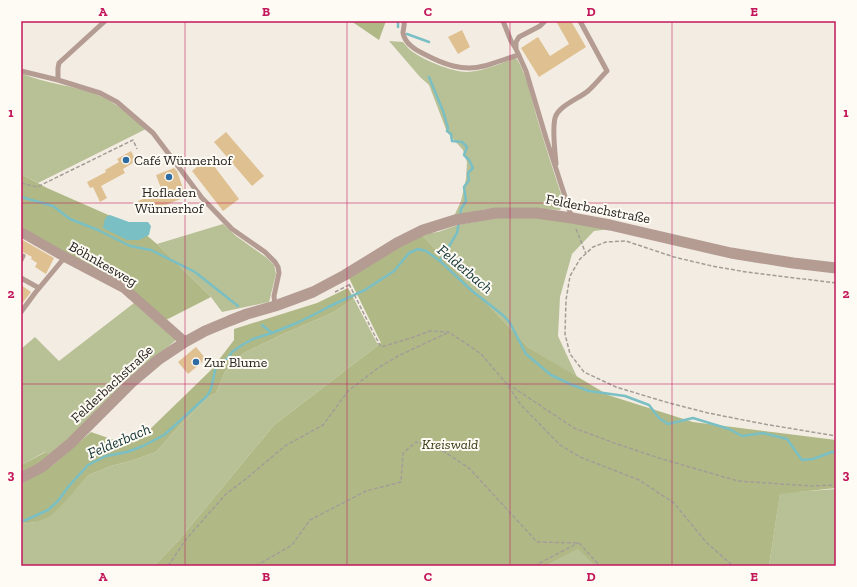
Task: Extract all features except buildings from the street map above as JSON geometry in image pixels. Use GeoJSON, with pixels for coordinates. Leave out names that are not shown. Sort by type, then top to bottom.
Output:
{"type":"FeatureCollection","features":[{"type":"Feature","properties":{"kind":"street","name":"Felderbachstraße"},"geometry":{"type":"LineString","coordinates":[[21,478],[42,467],[71,443],[132,382],[158,360],[185,342],[228,321],[313,292],[423,230],[455,220],[496,213],[536,213],[610,225],[731,253],[836,268]]}},
{"type":"Feature","properties":{"kind":"street","name":"Böhnkesweg"},"geometry":{"type":"LineString","coordinates":[[21,232],[124,288],[185,342]]}},
{"type":"Feature","properties":{"kind":"lane"},"geometry":{"type":"LineString","coordinates":[[58,80],[59,63],[105,21]]}},
{"type":"Feature","properties":{"kind":"lane"},"geometry":{"type":"LineString","coordinates":[[404,21],[405,25],[403,33],[409,45],[439,62],[460,68],[471,68],[519,55]]}},
{"type":"Feature","properties":{"kind":"lane"},"geometry":{"type":"LineString","coordinates":[[503,21],[526,71],[556,171],[572,218]]}},
{"type":"Feature","properties":{"kind":"lane"},"geometry":{"type":"LineString","coordinates":[[516,49],[516,42],[519,37],[540,26],[545,21]]}},
{"type":"Feature","properties":{"kind":"lane"},"geometry":{"type":"LineString","coordinates":[[556,171],[556,116],[573,100],[588,91],[607,71],[580,21]]}},
{"type":"Feature","properties":{"kind":"lane"},"geometry":{"type":"LineString","coordinates":[[21,72],[58,80],[100,93],[117,102],[153,133],[202,198],[232,229],[264,252],[275,262],[279,273],[274,296],[275,306]]}},
{"type":"Feature","properties":{"kind":"lane"},"geometry":{"type":"LineString","coordinates":[[21,312],[65,257]]}},
{"type":"Feature","properties":{"kind":"lane"},"geometry":{"type":"LineString","coordinates":[[21,278],[39,288]]}},
{"type":"Feature","properties":{"kind":"path"},"geometry":{"type":"LineString","coordinates":[[21,183],[36,187],[133,140],[136,149]]}},
{"type":"Feature","properties":{"kind":"path"},"geometry":{"type":"LineString","coordinates":[[572,218],[586,254]]}},
{"type":"Feature","properties":{"kind":"path"},"geometry":{"type":"LineString","coordinates":[[836,283],[746,272],[712,266],[674,257],[626,242],[606,242],[593,247],[580,259],[570,276],[566,300],[565,334],[570,354],[584,372],[616,387],[708,413],[836,436]]}},
{"type":"Feature","properties":{"kind":"path"},"geometry":{"type":"LineString","coordinates":[[351,288],[381,347],[430,331],[448,332],[482,354],[506,383],[521,405],[560,445],[580,457],[639,480],[674,503],[706,542],[734,566]]}},
{"type":"Feature","properties":{"kind":"path"},"geometry":{"type":"LineString","coordinates":[[168,566],[187,538],[226,494],[285,446],[323,425],[348,391],[378,368],[398,356],[448,332]]}},
{"type":"Feature","properties":{"kind":"path"},"geometry":{"type":"LineString","coordinates":[[506,383],[574,428],[662,459],[738,480],[811,486],[836,485]]}},
{"type":"Feature","properties":{"kind":"path"},"geometry":{"type":"LineString","coordinates":[[256,566],[292,545],[310,520],[366,491],[401,482],[403,453],[416,442],[437,447],[468,468],[537,542],[579,542],[600,566]]}},
{"type":"Feature","properties":{"kind":"path"},"geometry":{"type":"LineString","coordinates":[[534,566],[579,542]]}},
{"type":"Feature","properties":{"kind":"green space"},"geometry":{"type":"Polygon","coordinates":[[[351,21],[386,21],[379,40],[351,21]]]}},
{"type":"Feature","properties":{"kind":"green space"},"geometry":{"type":"Polygon","coordinates":[[[389,41],[403,42],[414,53],[428,61],[453,70],[467,72],[478,71],[517,59],[521,65],[526,80],[563,200],[563,205],[560,210],[517,208],[486,209],[452,216],[455,214],[461,201],[466,179],[467,162],[463,150],[447,132],[429,85],[420,77],[389,41]]]}},
{"type":"Feature","properties":{"kind":"green space"},"geometry":{"type":"Polygon","coordinates":[[[21,73],[40,80],[79,89],[105,98],[118,106],[146,129],[38,183],[21,174],[21,73]]]}},
{"type":"Feature","properties":{"kind":"green space"},"geometry":{"type":"Polygon","coordinates":[[[21,174],[47,188],[138,228],[157,244],[211,297],[164,321],[124,286],[21,228],[21,174]]]}},
{"type":"Feature","properties":{"kind":"green space"},"geometry":{"type":"Polygon","coordinates":[[[534,217],[611,229],[594,231],[572,254],[560,297],[558,336],[577,377],[528,347],[421,234],[438,232],[458,225],[497,218],[534,217]]]}},
{"type":"Feature","properties":{"kind":"green space"},"geometry":{"type":"Polygon","coordinates":[[[223,224],[236,236],[267,258],[274,265],[276,274],[269,302],[222,312],[211,297],[157,244],[223,224]]]}},
{"type":"Feature","properties":{"kind":"green space","name":"Kreiswald"},"geometry":{"type":"Polygon","coordinates":[[[421,234],[528,347],[608,395],[693,422],[836,440],[836,488],[780,494],[769,566],[595,566],[578,549],[546,566],[154,566],[179,540],[274,425],[381,343],[349,278],[421,234]]]}},
{"type":"Feature","properties":{"kind":"green space"},"geometry":{"type":"Polygon","coordinates":[[[348,288],[354,299],[332,313],[244,353],[225,372],[216,393],[208,397],[156,452],[111,466],[89,475],[49,517],[36,522],[21,524],[21,484],[53,465],[91,432],[120,442],[144,435],[211,370],[234,340],[234,329],[317,303],[348,288]]]}},
{"type":"Feature","properties":{"kind":"green space"},"geometry":{"type":"Polygon","coordinates":[[[354,299],[377,343],[381,343],[274,425],[179,540],[154,566],[21,566],[21,524],[36,522],[76,489],[89,475],[111,466],[156,452],[208,397],[216,393],[225,372],[244,353],[332,313],[354,299]]]}},
{"type":"Feature","properties":{"kind":"green space"},"geometry":{"type":"Polygon","coordinates":[[[134,303],[176,340],[120,388],[50,457],[45,452],[21,465],[21,349],[35,337],[59,361],[134,303]]]}},
{"type":"Feature","properties":{"kind":"green space"},"geometry":{"type":"Polygon","coordinates":[[[46,452],[50,457],[21,476],[21,465],[46,452]]]}},
{"type":"Feature","properties":{"kind":"green space"},"geometry":{"type":"Polygon","coordinates":[[[836,489],[836,566],[769,566],[780,493],[836,489]]]}},
{"type":"Feature","properties":{"kind":"green space"},"geometry":{"type":"Polygon","coordinates":[[[579,548],[595,566],[546,566],[579,548]]]}},
{"type":"Feature","properties":{"kind":"water"},"geometry":{"type":"Polygon","coordinates":[[[110,215],[129,222],[148,222],[151,226],[149,235],[139,240],[127,240],[103,228],[106,217],[110,215]]]}},
{"type":"Feature","properties":{"kind":"waterway"},"geometry":{"type":"LineString","coordinates":[[398,21],[398,27]]}},
{"type":"Feature","properties":{"kind":"waterway"},"geometry":{"type":"LineString","coordinates":[[407,34],[429,42]]}},
{"type":"Feature","properties":{"kind":"waterway"},"geometry":{"type":"LineString","coordinates":[[429,77],[443,111],[448,128],[447,131],[451,134],[452,141],[462,142],[467,147],[464,155],[469,160],[473,168],[468,173],[469,180],[464,187],[466,201],[461,209],[460,217]]}},
{"type":"Feature","properties":{"kind":"waterway"},"geometry":{"type":"LineString","coordinates":[[21,197],[53,206],[70,219],[98,230],[130,246],[151,250],[195,272],[238,306]]}},
{"type":"Feature","properties":{"kind":"waterway"},"geometry":{"type":"LineString","coordinates":[[440,261],[457,233],[459,222]]}},
{"type":"Feature","properties":{"kind":"waterway","name":"Felderbach"},"geometry":{"type":"LineString","coordinates":[[21,521],[48,510],[58,501],[68,487],[88,465],[106,456],[127,452],[143,446],[164,435],[207,396],[211,389],[216,366],[228,358],[232,352],[242,345],[253,339],[299,322],[365,290],[394,271],[409,253],[418,249],[426,251],[440,261],[471,290],[504,316],[510,323],[526,354],[551,375],[589,391],[625,396],[649,405],[659,418],[668,424],[693,418],[729,429],[742,436],[763,433],[787,439],[802,460],[813,459],[836,452]]}},
{"type":"Feature","properties":{"kind":"waterway"},"geometry":{"type":"LineString","coordinates":[[262,325],[272,333]]}},
{"type":"Feature","properties":{"kind":"place","name":"Café Wünnerhof"},"geometry":{"type":"Point","coordinates":[126,160]}},
{"type":"Feature","properties":{"kind":"place","name":"Hofladen Wünnerhof"},"geometry":{"type":"Point","coordinates":[169,177]}},
{"type":"Feature","properties":{"kind":"place","name":"Zur Blume"},"geometry":{"type":"Point","coordinates":[196,362]}}]}
